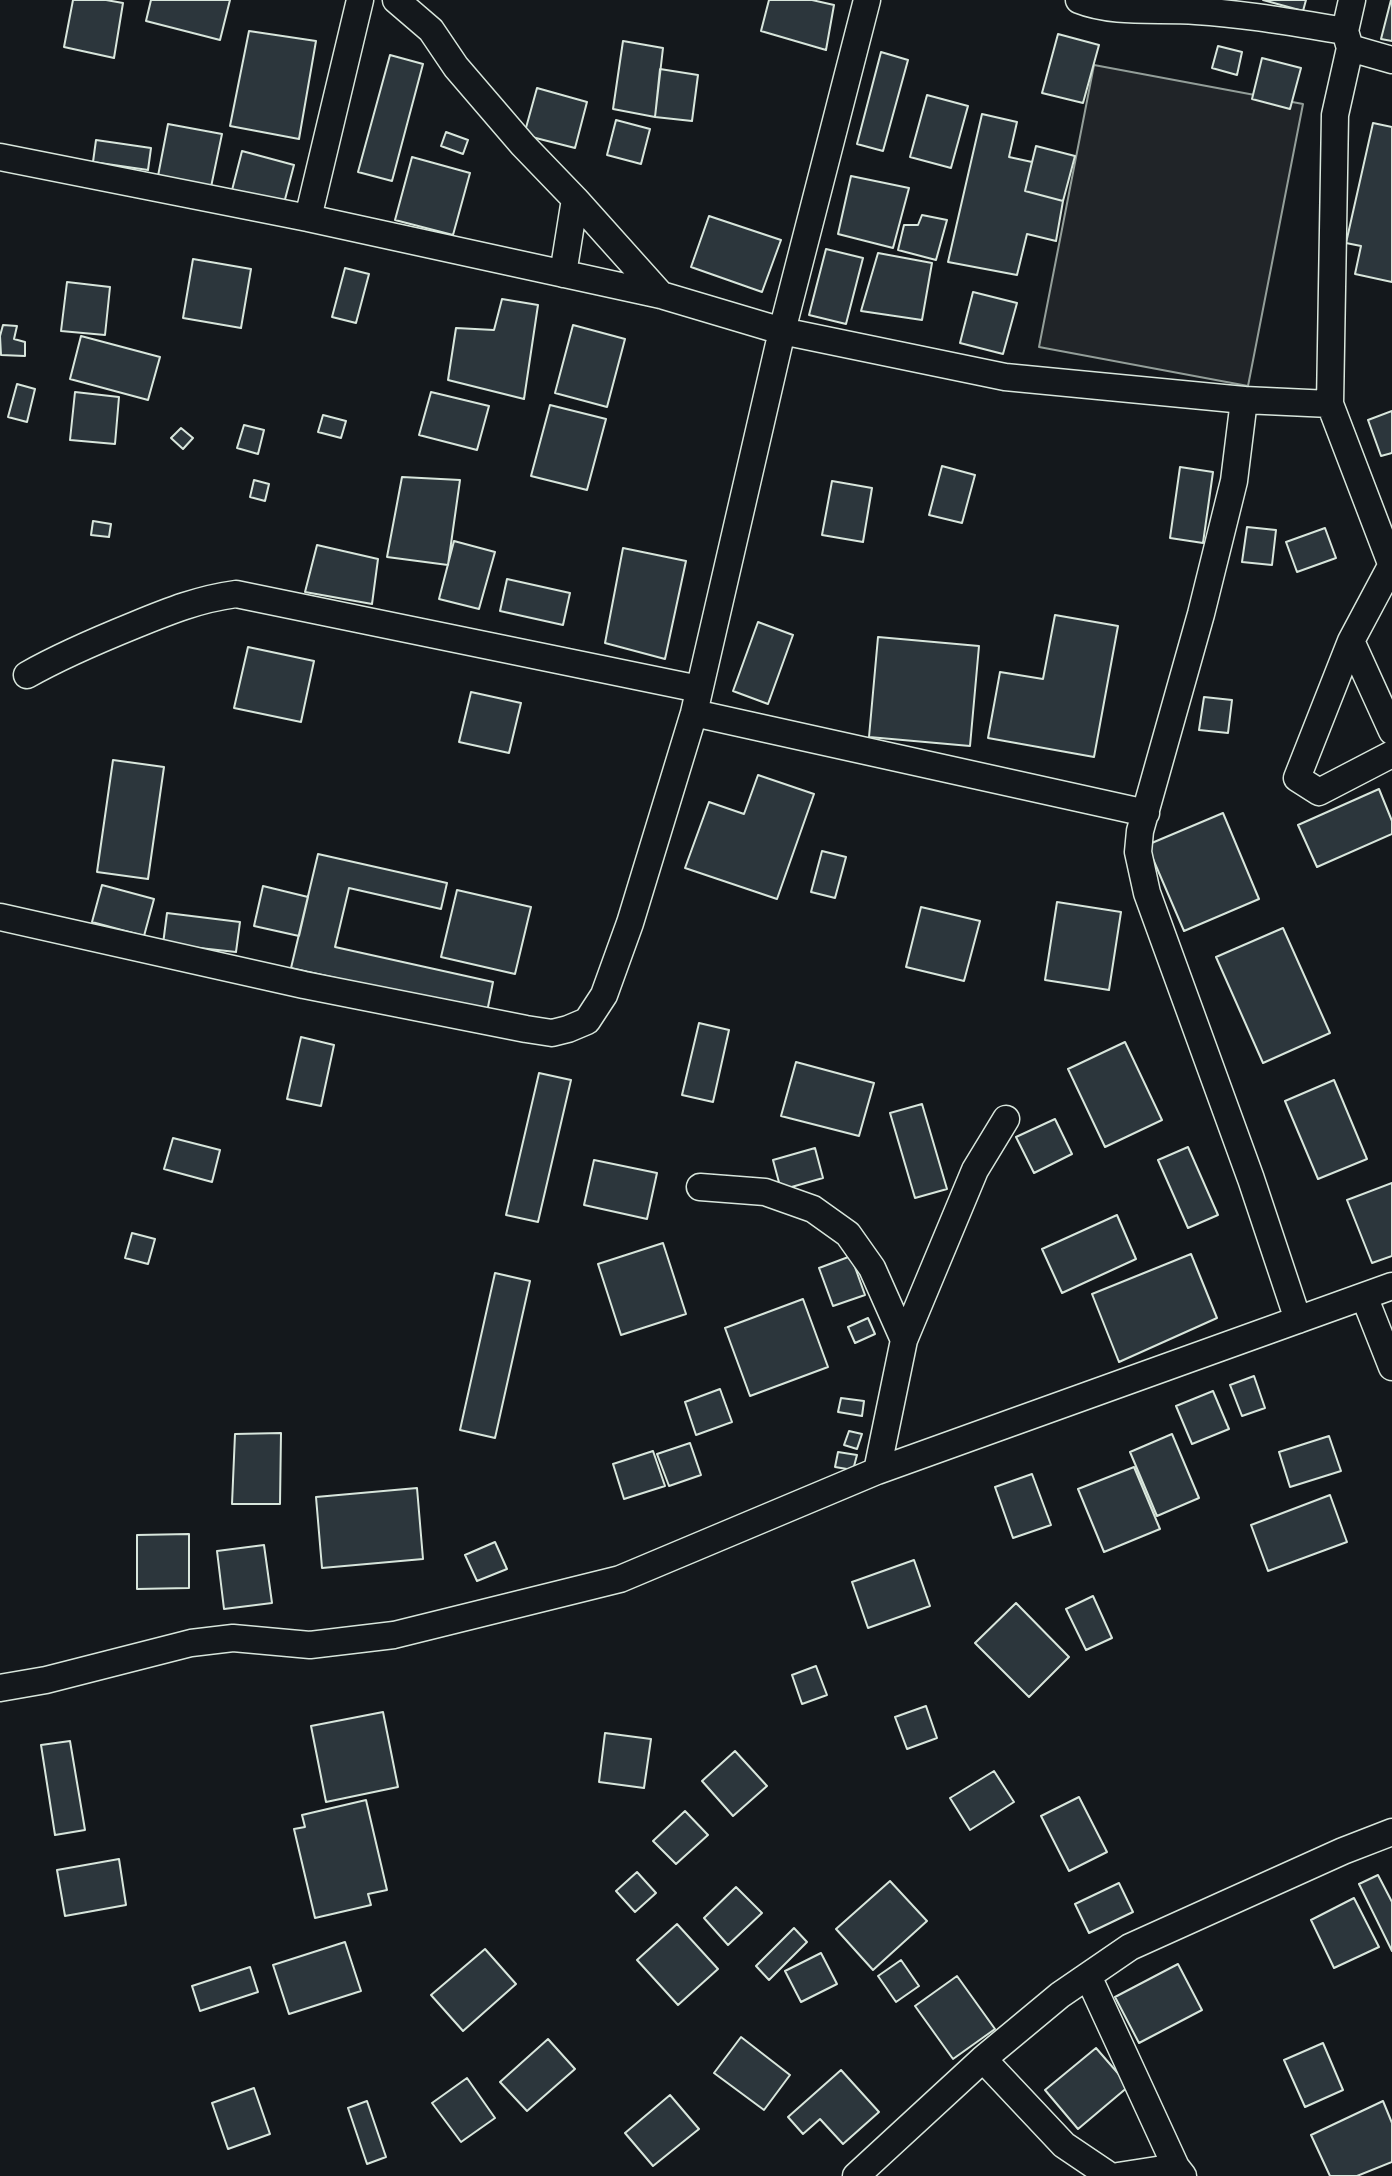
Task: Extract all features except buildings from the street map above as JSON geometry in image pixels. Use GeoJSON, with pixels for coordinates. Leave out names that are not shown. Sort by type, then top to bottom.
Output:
{"type":"FeatureCollection","features":[{"type":"Feature","properties":{"kind":"street"},"geometry":{"type":"LineString","coordinates":[[308,218],[360,0]]}},
{"type":"Feature","properties":{"kind":"street"},"geometry":{"type":"LineString","coordinates":[[396,0],[431,30],[456,67],[523,145],[661,295]]}},
{"type":"Feature","properties":{"kind":"street"},"geometry":{"type":"LineString","coordinates":[[0,917],[319,988],[526,1029],[552,1033],[587,1021],[604,995],[630,923],[697,701],[782,331],[867,0]]}},
{"type":"Feature","properties":{"kind":"street"},"geometry":{"type":"LineString","coordinates":[[1079,0],[1097,7],[1229,13],[1347,39],[1392,60]]}},
{"type":"Feature","properties":{"kind":"street"},"geometry":{"type":"LineString","coordinates":[[1352,0],[1335,115],[1330,404],[1392,565],[1351,641],[1297,778],[1319,792],[1392,754]]}},
{"type":"Feature","properties":{"kind":"street"},"geometry":{"type":"LineString","coordinates":[[0,157],[308,218],[661,295],[782,331],[1005,377],[1244,400],[1330,404]]}},
{"type":"Feature","properties":{"kind":"street"},"geometry":{"type":"LineString","coordinates":[[563,274],[575,199]]}},
{"type":"Feature","properties":{"kind":"street"},"geometry":{"type":"LineString","coordinates":[[1244,400],[1234,481],[1140,831],[1138,852],[1147,893],[1251,1179],[1298,1320]]}},
{"type":"Feature","properties":{"kind":"street"},"geometry":{"type":"LineString","coordinates":[[27,675],[60,656],[176,607],[206,598],[236,594],[697,701],[1146,813]]}},
{"type":"Feature","properties":{"kind":"street"},"geometry":{"type":"LineString","coordinates":[[1351,641],[1392,731]]}},
{"type":"Feature","properties":{"kind":"street"},"geometry":{"type":"LineString","coordinates":[[877,1471],[904,1340],[975,1170],[1006,1119]]}},
{"type":"Feature","properties":{"kind":"street"},"geometry":{"type":"LineString","coordinates":[[700,1187],[765,1192],[813,1209],[848,1234],[872,1268],[904,1340]]}},
{"type":"Feature","properties":{"kind":"street"},"geometry":{"type":"LineString","coordinates":[[0,1688],[46,1680],[191,1643],[233,1638],[310,1645],[394,1635],[620,1579],[877,1471],[1392,1286]]}},
{"type":"Feature","properties":{"kind":"street"},"geometry":{"type":"LineString","coordinates":[[1364,1296],[1392,1367]]}},
{"type":"Feature","properties":{"kind":"street"},"geometry":{"type":"LineString","coordinates":[[856,2176],[983,2059],[1060,1995],[1130,1947],[1392,1832]]}},
{"type":"Feature","properties":{"kind":"street"},"geometry":{"type":"LineString","coordinates":[[1088,1976],[1180,2172],[1118,2176]]}},
{"type":"Feature","properties":{"kind":"street"},"geometry":{"type":"LineString","coordinates":[[983,2059],[1064,2145],[1110,2176]]}},
{"type":"Feature","properties":{"kind":"shaded area"},"geometry":{"type":"Polygon","coordinates":[[[1094,65],[1303,104],[1248,386],[1039,347],[1094,65]]]}}]}
